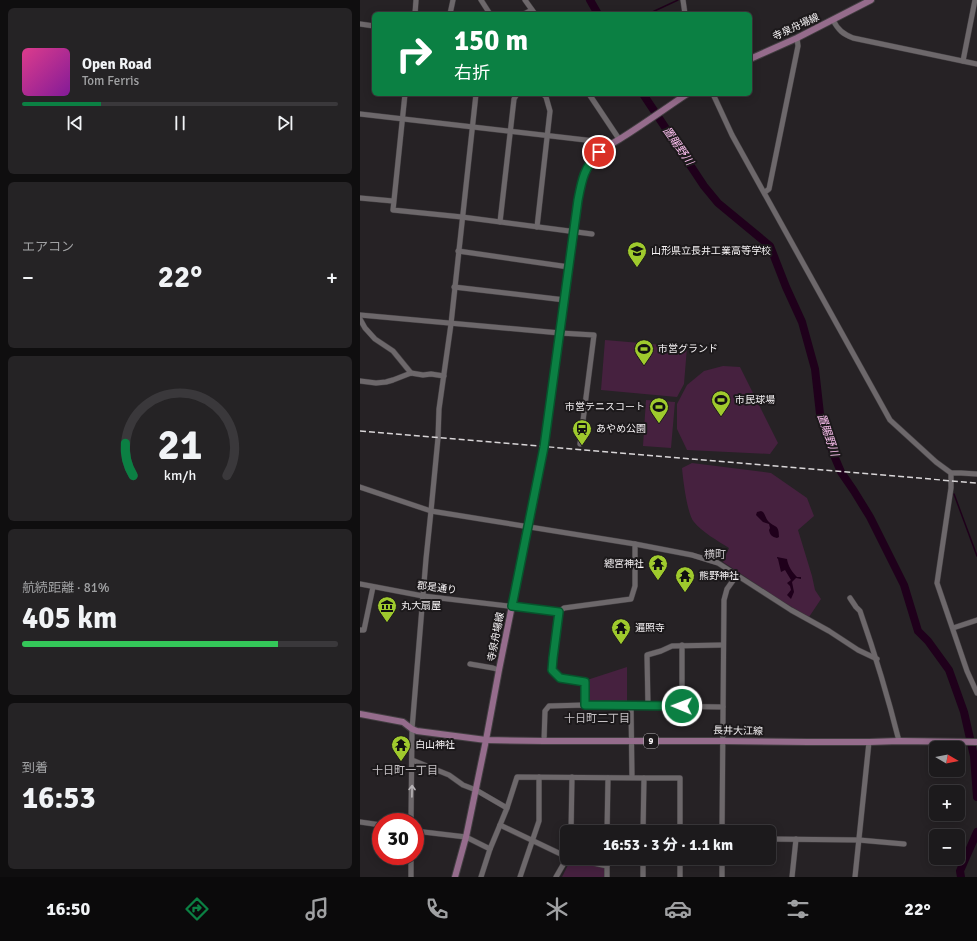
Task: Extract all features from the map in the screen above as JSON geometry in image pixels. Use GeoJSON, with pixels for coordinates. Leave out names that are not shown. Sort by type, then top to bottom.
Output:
{"type":"FeatureCollection","features":[{"type":"Feature","properties":{"kind":"main road","name":"寺泉舟場線"},"geometry":{"type":"LineString","coordinates":[[752,58],[797,38],[871,0]]}},
{"type":"Feature","properties":{"kind":"main road","name":"寺泉舟場線"},"geometry":{"type":"LineString","coordinates":[[455,877],[466,837],[476,790],[544,447],[578,200],[583,177],[591,161],[599,152],[684,96]]}},
{"type":"Feature","properties":{"kind":"main road","name":"長井大江線"},"geometry":{"type":"LineString","coordinates":[[360,714],[403,722],[417,731],[486,740],[977,742]]}},
{"type":"Feature","properties":{"kind":"street"},"geometry":{"type":"LineString","coordinates":[[415,12],[416,0]]}},
{"type":"Feature","properties":{"kind":"street"},"geometry":{"type":"LineString","coordinates":[[450,12],[453,0]]}},
{"type":"Feature","properties":{"kind":"street"},"geometry":{"type":"LineString","coordinates":[[481,0],[489,12]]}},
{"type":"Feature","properties":{"kind":"street"},"geometry":{"type":"LineString","coordinates":[[525,0],[533,12]]}},
{"type":"Feature","properties":{"kind":"street"},"geometry":{"type":"LineString","coordinates":[[683,0],[685,12]]}},
{"type":"Feature","properties":{"kind":"street"},"geometry":{"type":"LineString","coordinates":[[963,61],[975,0]]}},
{"type":"Feature","properties":{"kind":"street"},"geometry":{"type":"LineString","coordinates":[[833,20],[838,29],[853,38],[977,64]]}},
{"type":"Feature","properties":{"kind":"street"},"geometry":{"type":"LineString","coordinates":[[360,24],[372,26]]}},
{"type":"Feature","properties":{"kind":"street"},"geometry":{"type":"LineString","coordinates":[[765,192],[769,189],[798,46],[797,38]]}},
{"type":"Feature","properties":{"kind":"street"},"geometry":{"type":"LineString","coordinates":[[405,96],[393,210],[462,217],[592,234]]}},
{"type":"Feature","properties":{"kind":"street"},"geometry":{"type":"LineString","coordinates":[[411,813],[412,729],[438,438],[439,409],[476,96]]}},
{"type":"Feature","properties":{"kind":"street"},"geometry":{"type":"LineString","coordinates":[[500,222],[510,131],[514,100],[516,96]]}},
{"type":"Feature","properties":{"kind":"street"},"geometry":{"type":"LineString","coordinates":[[538,227],[550,111],[545,96]]}},
{"type":"Feature","properties":{"kind":"street"},"geometry":{"type":"LineString","coordinates":[[590,96],[621,138]]}},
{"type":"Feature","properties":{"kind":"street"},"geometry":{"type":"LineString","coordinates":[[714,96],[732,134],[890,420],[936,462],[951,473],[961,472],[977,474]]}},
{"type":"Feature","properties":{"kind":"street"},"geometry":{"type":"LineString","coordinates":[[360,114],[603,142],[609,146]]}},
{"type":"Feature","properties":{"kind":"street"},"geometry":{"type":"LineString","coordinates":[[360,198],[393,201]]}},
{"type":"Feature","properties":{"kind":"street"},"geometry":{"type":"LineString","coordinates":[[458,251],[569,267]]}},
{"type":"Feature","properties":{"kind":"street"},"geometry":{"type":"LineString","coordinates":[[454,287],[564,300]]}},
{"type":"Feature","properties":{"kind":"street"},"geometry":{"type":"LineString","coordinates":[[360,315],[450,324],[594,335],[580,444]]}},
{"type":"Feature","properties":{"kind":"street"},"geometry":{"type":"LineString","coordinates":[[360,319],[365,328],[375,339],[393,350],[411,373]]}},
{"type":"Feature","properties":{"kind":"street"},"geometry":{"type":"LineString","coordinates":[[360,381],[376,383],[386,382],[411,373],[444,376]]}},
{"type":"Feature","properties":{"kind":"street"},"geometry":{"type":"LineString","coordinates":[[951,473],[951,488],[937,583],[967,671],[977,692]]}},
{"type":"Feature","properties":{"kind":"street"},"geometry":{"type":"LineString","coordinates":[[360,487],[431,511],[635,544],[692,555],[718,563],[791,610],[829,631],[858,650],[877,659]]}},
{"type":"Feature","properties":{"kind":"street"},"geometry":{"type":"LineString","coordinates":[[585,705],[585,682],[560,678],[552,670],[559,612],[564,608],[631,599],[635,586],[635,544]]}},
{"type":"Feature","properties":{"kind":"street"},"geometry":{"type":"LineString","coordinates":[[722,825],[724,600],[727,589],[737,575]]}},
{"type":"Feature","properties":{"kind":"street","name":"郡是通り"},"geometry":{"type":"LineString","coordinates":[[360,584],[423,596],[559,612]]}},
{"type":"Feature","properties":{"kind":"street"},"geometry":{"type":"LineString","coordinates":[[360,630],[364,630],[373,587]]}},
{"type":"Feature","properties":{"kind":"street"},"geometry":{"type":"LineString","coordinates":[[850,598],[860,611],[877,659],[899,741]]}},
{"type":"Feature","properties":{"kind":"street"},"geometry":{"type":"LineString","coordinates":[[953,628],[977,620]]}},
{"type":"Feature","properties":{"kind":"street"},"geometry":{"type":"LineString","coordinates":[[648,706],[647,655],[672,646],[723,645]]}},
{"type":"Feature","properties":{"kind":"street"},"geometry":{"type":"LineString","coordinates":[[682,646],[682,706]]}},
{"type":"Feature","properties":{"kind":"street"},"geometry":{"type":"LineString","coordinates":[[470,664],[499,670]]}},
{"type":"Feature","properties":{"kind":"street"},"geometry":{"type":"LineString","coordinates":[[544,741],[545,711],[549,706],[585,705],[723,707]]}},
{"type":"Feature","properties":{"kind":"street"},"geometry":{"type":"LineString","coordinates":[[631,706],[632,777]]}},
{"type":"Feature","properties":{"kind":"street"},"geometry":{"type":"LineString","coordinates":[[855,877],[869,742]]}},
{"type":"Feature","properties":{"kind":"street"},"geometry":{"type":"LineString","coordinates":[[412,760],[449,775],[463,785],[476,790],[506,808]]}},
{"type":"Feature","properties":{"kind":"street"},"geometry":{"type":"LineString","coordinates":[[481,877],[517,777],[680,778],[680,825]]}},
{"type":"Feature","properties":{"kind":"street"},"geometry":{"type":"LineString","coordinates":[[520,877],[538,821],[539,777]]}},
{"type":"Feature","properties":{"kind":"street"},"geometry":{"type":"LineString","coordinates":[[571,825],[572,777]]}},
{"type":"Feature","properties":{"kind":"street"},"geometry":{"type":"LineString","coordinates":[[607,825],[608,778]]}},
{"type":"Feature","properties":{"kind":"street"},"geometry":{"type":"LineString","coordinates":[[643,825],[644,778]]}},
{"type":"Feature","properties":{"kind":"street"},"geometry":{"type":"LineString","coordinates":[[360,822],[372,824]]}},
{"type":"Feature","properties":{"kind":"street"},"geometry":{"type":"LineString","coordinates":[[500,825],[560,854]]}},
{"type":"Feature","properties":{"kind":"street"},"geometry":{"type":"LineString","coordinates":[[424,832],[466,837],[490,849]]}},
{"type":"Feature","properties":{"kind":"street"},"geometry":{"type":"LineString","coordinates":[[776,839],[859,840],[904,844]]}},
{"type":"Feature","properties":{"kind":"street"},"geometry":{"type":"LineString","coordinates":[[792,877],[796,839]]}},
{"type":"Feature","properties":{"kind":"street"},"geometry":{"type":"LineString","coordinates":[[411,865],[411,877]]}},
{"type":"Feature","properties":{"kind":"street"},"geometry":{"type":"LineString","coordinates":[[556,877],[564,865]]}},
{"type":"Feature","properties":{"kind":"street"},"geometry":{"type":"LineString","coordinates":[[602,865],[607,866],[607,877]]}},
{"type":"Feature","properties":{"kind":"street"},"geometry":{"type":"LineString","coordinates":[[643,865],[643,877]]}},
{"type":"Feature","properties":{"kind":"street"},"geometry":{"type":"LineString","coordinates":[[680,865],[680,877]]}},
{"type":"Feature","properties":{"kind":"street"},"geometry":{"type":"LineString","coordinates":[[722,865],[722,877]]}},
{"type":"Feature","properties":{"kind":"shaded area","name":"市営グランド"},"geometry":{"type":"Polygon","coordinates":[[[605,340],[687,347],[684,384],[677,397],[601,390],[605,340]]]}},
{"type":"Feature","properties":{"kind":"shaded area","name":"市民球場"},"geometry":{"type":"Polygon","coordinates":[[[723,366],[740,367],[778,443],[770,454],[687,450],[677,429],[677,404],[687,385],[704,371],[723,366]]]}},
{"type":"Feature","properties":{"kind":"shaded area","name":"市営テニスコート"},"geometry":{"type":"Polygon","coordinates":[[[646,400],[675,402],[671,448],[643,446],[646,400]]]}},
{"type":"Feature","properties":{"kind":"shaded area"},"geometry":{"type":"Polygon","coordinates":[[[692,463],[771,473],[807,498],[814,516],[798,530],[815,590],[821,599],[809,617],[780,600],[723,562],[729,548],[697,526],[689,512],[682,468],[692,463]]]}},
{"type":"Feature","properties":{"kind":"shaded area"},"geometry":{"type":"Polygon","coordinates":[[[761,511],[764,513],[768,521],[777,528],[779,537],[777,538],[772,536],[769,530],[769,524],[763,522],[756,515],[757,512],[761,511]]]}},
{"type":"Feature","properties":{"kind":"shaded area"},"geometry":{"type":"Polygon","coordinates":[[[777,557],[787,559],[793,573],[797,577],[801,577],[801,579],[796,578],[792,582],[794,592],[791,599],[787,595],[791,590],[787,583],[791,580],[785,570],[781,572],[777,557]]]}},
{"type":"Feature","properties":{"kind":"shaded area"},"geometry":{"type":"Polygon","coordinates":[[[627,667],[627,703],[588,702],[587,680],[627,667]]]}},
{"type":"Feature","properties":{"kind":"shaded area"},"geometry":{"type":"Polygon","coordinates":[[[568,865],[591,865],[606,868],[606,877],[562,877],[568,865]]]}},
{"type":"Feature","properties":{"kind":"waterway","name":"置賜野川"},"geometry":{"type":"LineString","coordinates":[[590,0],[597,12]]}},
{"type":"Feature","properties":{"kind":"waterway"},"geometry":{"type":"LineString","coordinates":[[652,12],[678,0]]}},
{"type":"Feature","properties":{"kind":"waterway","name":"置賜野川"},"geometry":{"type":"LineString","coordinates":[[644,96],[704,186],[718,203],[770,246],[802,322],[815,369],[820,414],[841,472],[870,517],[904,585],[918,631],[928,641],[949,670],[964,712],[974,756],[977,797]]}},
{"type":"Feature","properties":{"kind":"waterway"},"geometry":{"type":"LineString","coordinates":[[954,494],[977,556]]}},
{"type":"Feature","properties":{"kind":"waterway","name":"置賜野川"},"geometry":{"type":"LineString","coordinates":[[961,877],[960,871],[977,832]]}},
{"type":"Feature","properties":{"kind":"railway"},"geometry":{"type":"LineString","coordinates":[[360,431],[977,483]]}},
{"type":"Feature","properties":{"kind":"place","name":"山形県立長井工業高等学校"},"geometry":{"type":"Point","coordinates":[637,268]}},
{"type":"Feature","properties":{"kind":"place","name":"市営グランド"},"geometry":{"type":"Point","coordinates":[644,366]}},
{"type":"Feature","properties":{"kind":"place","name":"市民球場"},"geometry":{"type":"Point","coordinates":[721,417]}},
{"type":"Feature","properties":{"kind":"place","name":"市営テニスコート"},"geometry":{"type":"Point","coordinates":[659,424]}},
{"type":"Feature","properties":{"kind":"place","name":"あやめ公園"},"geometry":{"type":"Point","coordinates":[582,446]}},
{"type":"Feature","properties":{"kind":"place","name":"總宮神社"},"geometry":{"type":"Point","coordinates":[658,581]}},
{"type":"Feature","properties":{"kind":"place","name":"熊野神社"},"geometry":{"type":"Point","coordinates":[685,593]}},
{"type":"Feature","properties":{"kind":"place","name":"丸大扇屋"},"geometry":{"type":"Point","coordinates":[387,623]}},
{"type":"Feature","properties":{"kind":"place","name":"遍照寺"},"geometry":{"type":"Point","coordinates":[621,645]}},
{"type":"Feature","properties":{"kind":"place","name":"白山神社"},"geometry":{"type":"Point","coordinates":[401,762]}},
{"type":"Feature","properties":{"kind":"district","name":"横町"},"geometry":{"type":"Point","coordinates":[715,554]}},
{"type":"Feature","properties":{"kind":"district","name":"十日町二丁目"},"geometry":{"type":"Point","coordinates":[597,718]}},
{"type":"Feature","properties":{"kind":"district","name":"十日町一丁目"},"geometry":{"type":"Point","coordinates":[405,770]}},
{"type":"Feature","properties":{"kind":"route"},"geometry":{"type":"LineString","coordinates":[[599,152],[591,161],[583,177],[578,200],[544,447],[512,606],[559,612],[552,670],[560,678],[585,682],[585,705],[682,706]]}}]}
